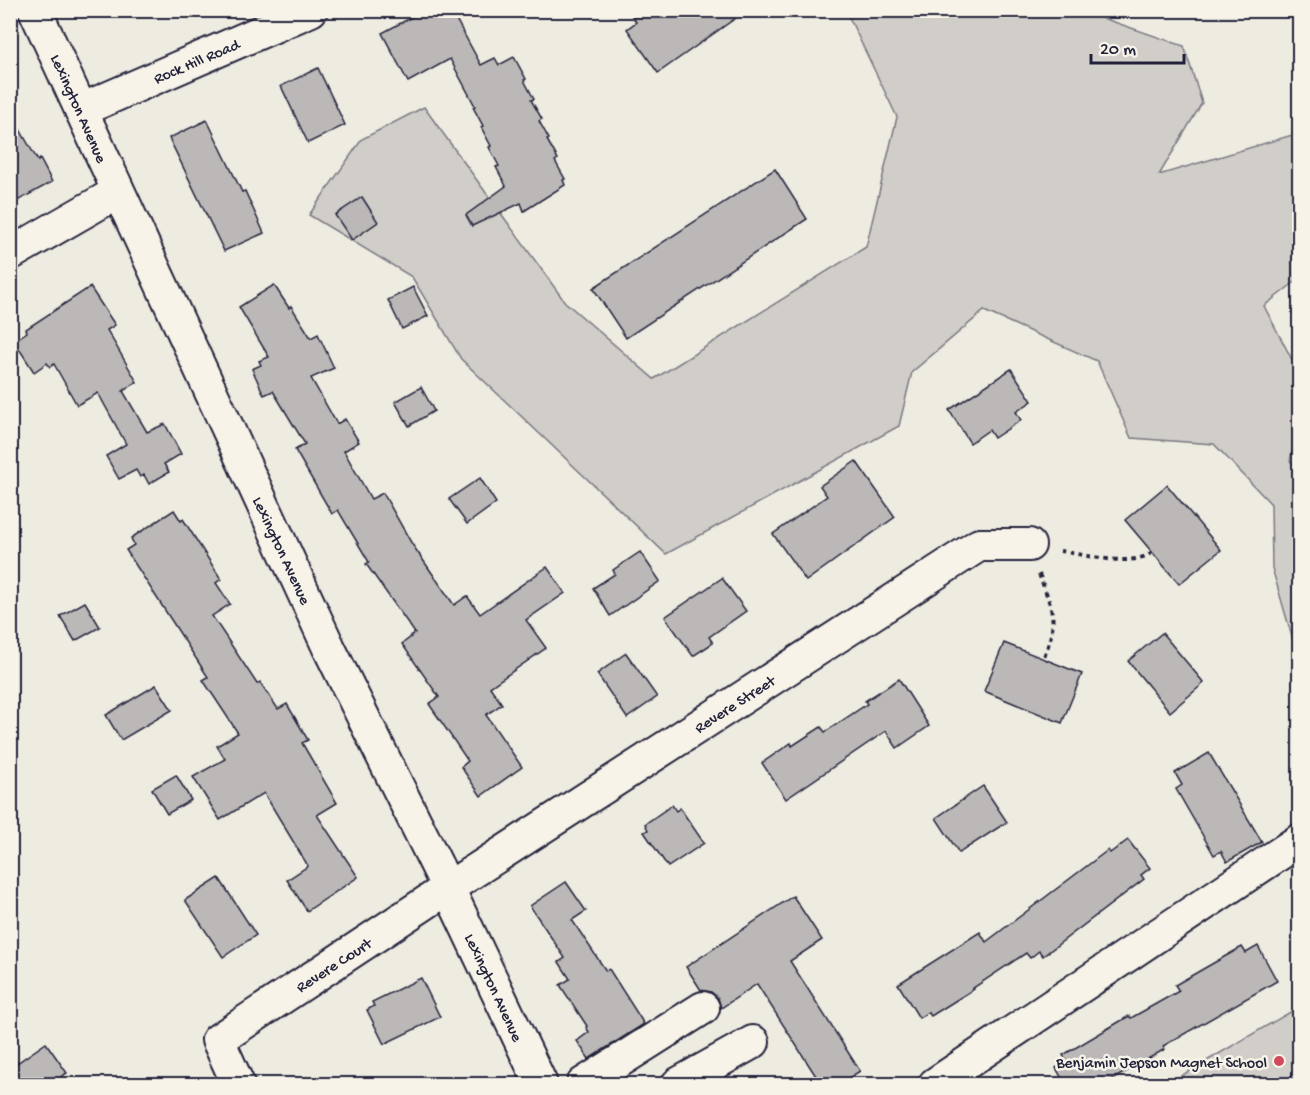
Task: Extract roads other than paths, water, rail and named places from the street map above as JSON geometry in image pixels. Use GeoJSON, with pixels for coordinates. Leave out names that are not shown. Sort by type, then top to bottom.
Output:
{"type":"FeatureCollection","features":[{"type":"Feature","properties":{"kind":"street","name":"Lexington Avenue"},"geometry":{"type":"LineString","coordinates":[[35,10],[329,648],[448,888],[541,1084]]}},
{"type":"Feature","properties":{"kind":"street","name":"Rock Hill Road"},"geometry":{"type":"LineString","coordinates":[[81,110],[311,10]]}},
{"type":"Feature","properties":{"kind":"street"},"geometry":{"type":"LineString","coordinates":[[10,254],[118,192]]}},
{"type":"Feature","properties":{"kind":"street","name":"Revere Street"},"geometry":{"type":"LineString","coordinates":[[448,888],[979,545],[1029,546]]}},
{"type":"Feature","properties":{"kind":"street"},"geometry":{"type":"LineString","coordinates":[[935,1084],[1299,840]]}},
{"type":"Feature","properties":{"kind":"street","name":"Revere Court"},"geometry":{"type":"LineString","coordinates":[[238,1084],[218,1040],[448,888]]}},
{"type":"Feature","properties":{"kind":"street"},"geometry":{"type":"LineString","coordinates":[[583,1084],[703,1008]]}},
{"type":"Feature","properties":{"kind":"street"},"geometry":{"type":"LineString","coordinates":[[678,1084],[753,1042]]}},
{"type":"Feature","properties":{"kind":"place","name":"Benjamin Jepson Magnet School"},"geometry":{"type":"Point","coordinates":[1279,1061]}}]}
